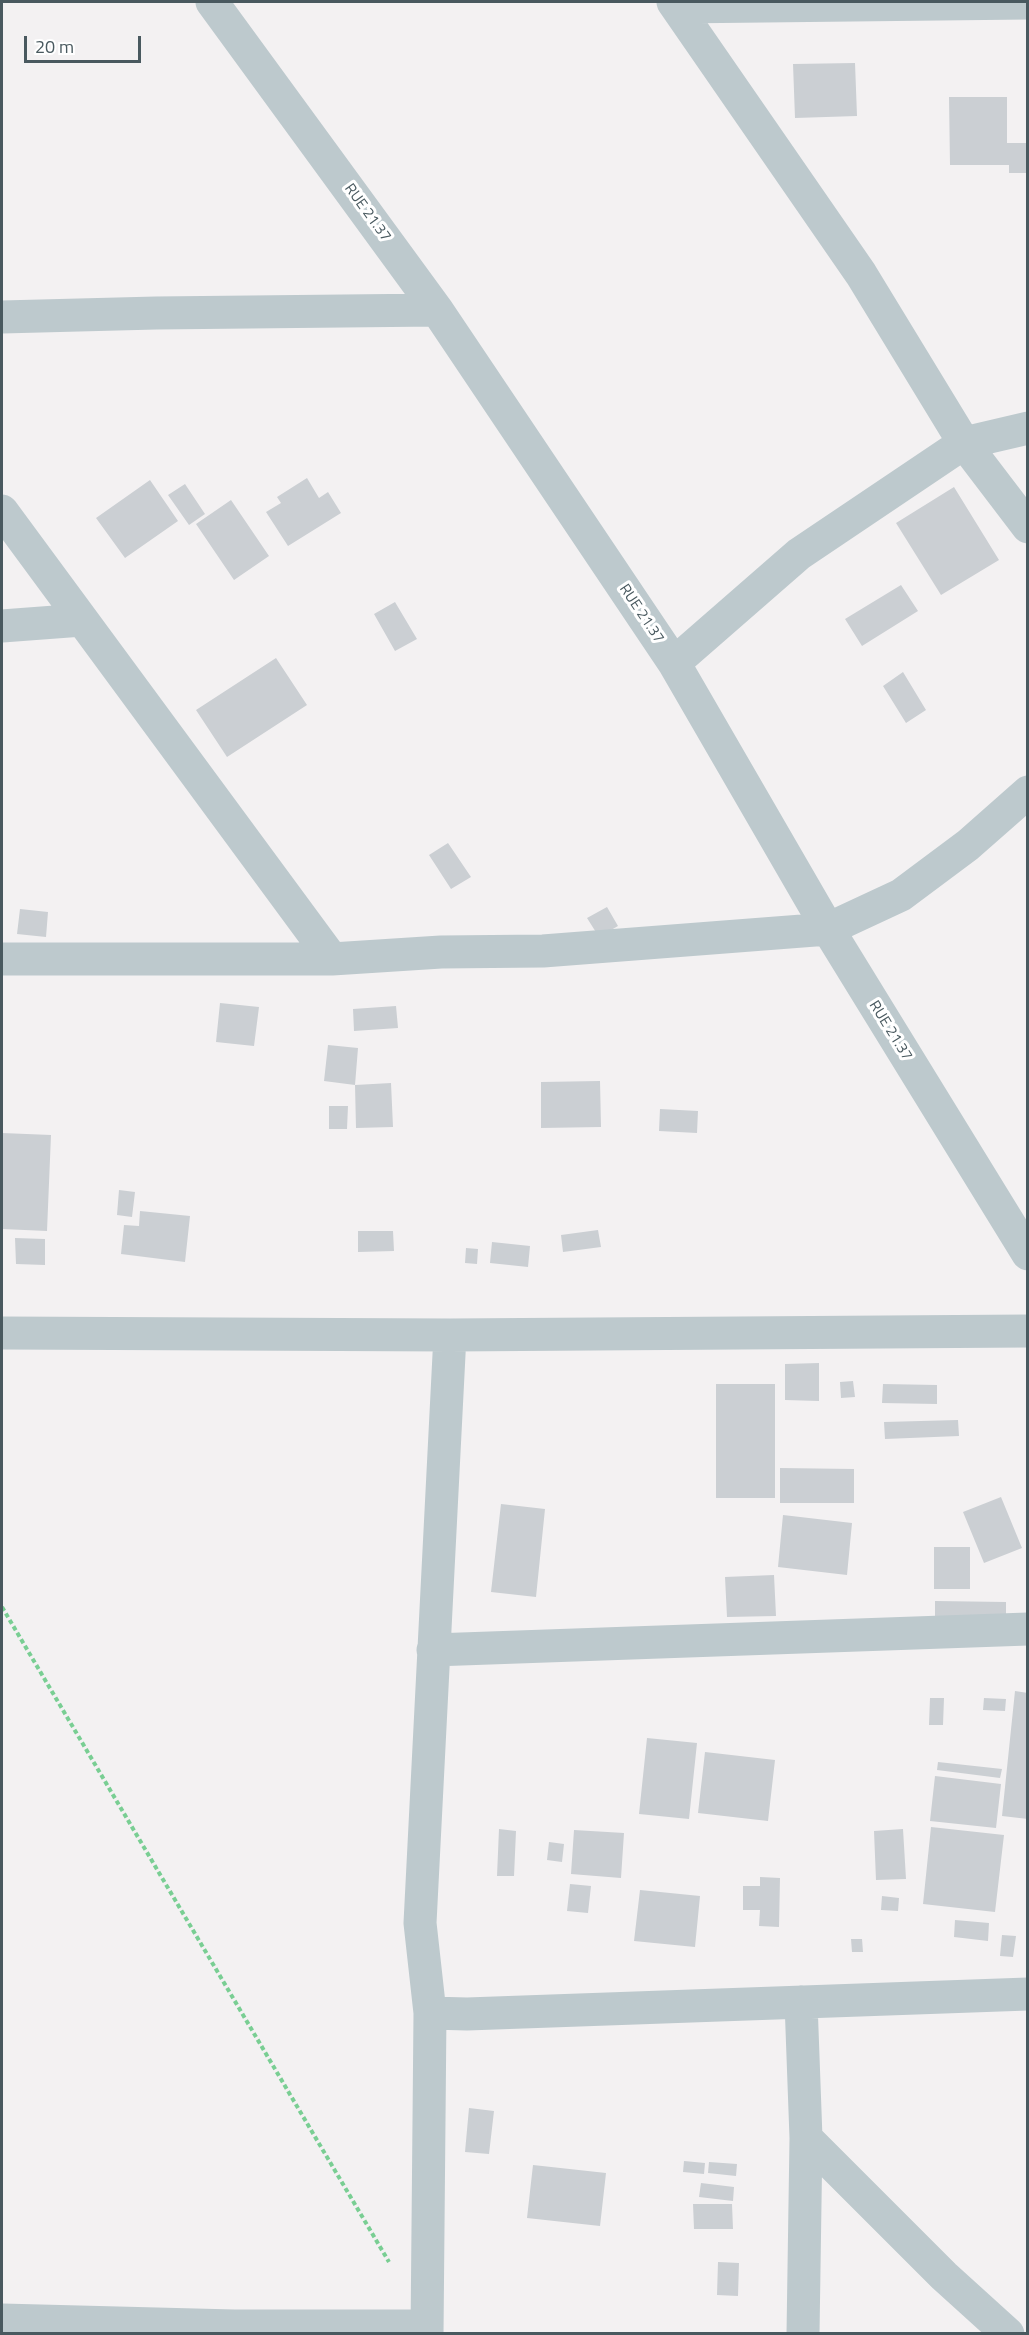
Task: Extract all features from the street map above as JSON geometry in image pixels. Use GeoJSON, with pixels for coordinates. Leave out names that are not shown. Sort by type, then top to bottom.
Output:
{"type":"FeatureCollection","features":[{"type":"Feature","properties":{"kind":"street","name":"RUE 21.37"},"geometry":{"type":"LineString","coordinates":[[212,2],[437,310],[674,663],[828,929],[1028,1254]]}},
{"type":"Feature","properties":{"kind":"street"},"geometry":{"type":"LineString","coordinates":[[675,4],[1028,3]]}},
{"type":"Feature","properties":{"kind":"street"},"geometry":{"type":"LineString","coordinates":[[675,4],[861,274],[964,443],[1028,527]]}},
{"type":"Feature","properties":{"kind":"street"},"geometry":{"type":"LineString","coordinates":[[2,317],[437,310]]}},
{"type":"Feature","properties":{"kind":"street"},"geometry":{"type":"LineString","coordinates":[[674,663],[799,554],[964,443],[1028,428]]}},
{"type":"Feature","properties":{"kind":"street"},"geometry":{"type":"LineString","coordinates":[[2,511],[332,959]]}},
{"type":"Feature","properties":{"kind":"street"},"geometry":{"type":"LineString","coordinates":[[2,626],[82,620]]}},
{"type":"Feature","properties":{"kind":"street"},"geometry":{"type":"LineString","coordinates":[[2,959],[332,959],[441,952],[543,951],[828,929],[901,895],[968,845],[1028,792]]}},
{"type":"Feature","properties":{"kind":"street"},"geometry":{"type":"LineString","coordinates":[[2,1333],[450,1335],[1028,1331]]}},
{"type":"Feature","properties":{"kind":"street"},"geometry":{"type":"LineString","coordinates":[[2,2320],[116,2328],[234,2326],[427,2330],[430,2013],[420,1923],[450,1335]]}},
{"type":"Feature","properties":{"kind":"street"},"geometry":{"type":"LineString","coordinates":[[433,1650],[1028,1629]]}},
{"type":"Feature","properties":{"kind":"street"},"geometry":{"type":"LineString","coordinates":[[430,2013],[467,2014],[1028,1994]]}},
{"type":"Feature","properties":{"kind":"street"},"geometry":{"type":"LineString","coordinates":[[801,2002],[806,2138],[802,2334]]}},
{"type":"Feature","properties":{"kind":"street"},"geometry":{"type":"LineString","coordinates":[[806,2138],[944,2276],[1008,2334]]}},
{"type":"Feature","properties":{"kind":"path"},"geometry":{"type":"LineString","coordinates":[[2,1607],[390,2264]]}},
{"type":"Feature","properties":{"kind":"building"},"geometry":{"type":"Polygon","coordinates":[[[855,63],[857,116],[795,118],[793,64],[855,63]]]}},
{"type":"Feature","properties":{"kind":"building"},"geometry":{"type":"Polygon","coordinates":[[[949,97],[1007,97],[1007,143],[1028,143],[1028,173],[1009,173],[1009,165],[950,165],[949,97]]]}},
{"type":"Feature","properties":{"kind":"building"},"geometry":{"type":"Polygon","coordinates":[[[307,478],[319,498],[328,492],[341,513],[288,546],[266,512],[281,503],[277,497],[307,478]]]}},
{"type":"Feature","properties":{"kind":"building"},"geometry":{"type":"Polygon","coordinates":[[[150,480],[178,521],[125,558],[96,518],[150,480]]]}},
{"type":"Feature","properties":{"kind":"building"},"geometry":{"type":"Polygon","coordinates":[[[185,484],[205,514],[189,525],[168,495],[185,484]]]}},
{"type":"Feature","properties":{"kind":"building"},"geometry":{"type":"Polygon","coordinates":[[[954,487],[999,560],[941,595],[896,523],[954,487]]]}},
{"type":"Feature","properties":{"kind":"building"},"geometry":{"type":"Polygon","coordinates":[[[231,500],[269,556],[234,580],[196,524],[231,500]]]}},
{"type":"Feature","properties":{"kind":"building"},"geometry":{"type":"Polygon","coordinates":[[[901,585],[918,611],[862,646],[845,619],[901,585]]]}},
{"type":"Feature","properties":{"kind":"building"},"geometry":{"type":"Polygon","coordinates":[[[395,602],[417,639],[395,651],[374,614],[395,602]]]}},
{"type":"Feature","properties":{"kind":"building"},"geometry":{"type":"Polygon","coordinates":[[[276,658],[307,705],[227,757],[196,710],[276,658]]]}},
{"type":"Feature","properties":{"kind":"building"},"geometry":{"type":"Polygon","coordinates":[[[903,672],[926,710],[906,723],[883,686],[903,672]]]}},
{"type":"Feature","properties":{"kind":"building"},"geometry":{"type":"Polygon","coordinates":[[[448,843],[471,877],[451,889],[429,855],[448,843]]]}},
{"type":"Feature","properties":{"kind":"building"},"geometry":{"type":"Polygon","coordinates":[[[607,907],[618,926],[599,937],[587,918],[607,907]]]}},
{"type":"Feature","properties":{"kind":"building"},"geometry":{"type":"Polygon","coordinates":[[[20,909],[48,912],[46,937],[17,934],[20,909]]]}},
{"type":"Feature","properties":{"kind":"building"},"geometry":{"type":"Polygon","coordinates":[[[220,1003],[259,1007],[254,1046],[216,1042],[220,1003]]]}},
{"type":"Feature","properties":{"kind":"building"},"geometry":{"type":"Polygon","coordinates":[[[396,1006],[398,1028],[354,1031],[353,1009],[396,1006]]]}},
{"type":"Feature","properties":{"kind":"building"},"geometry":{"type":"Polygon","coordinates":[[[328,1045],[358,1048],[355,1085],[324,1081],[328,1045]]]}},
{"type":"Feature","properties":{"kind":"building"},"geometry":{"type":"Polygon","coordinates":[[[600,1081],[601,1127],[541,1128],[541,1082],[600,1081]]]}},
{"type":"Feature","properties":{"kind":"building"},"geometry":{"type":"Polygon","coordinates":[[[391,1083],[393,1127],[356,1128],[355,1085],[391,1083]]]}},
{"type":"Feature","properties":{"kind":"building"},"geometry":{"type":"Polygon","coordinates":[[[329,1106],[348,1106],[347,1129],[329,1129],[329,1106]]]}},
{"type":"Feature","properties":{"kind":"building"},"geometry":{"type":"Polygon","coordinates":[[[660,1109],[698,1111],[697,1133],[659,1131],[660,1109]]]}},
{"type":"Feature","properties":{"kind":"building"},"geometry":{"type":"Polygon","coordinates":[[[2,1133],[51,1135],[47,1231],[2,1229],[2,1133]]]}},
{"type":"Feature","properties":{"kind":"building"},"geometry":{"type":"Polygon","coordinates":[[[119,1190],[135,1192],[132,1217],[117,1215],[119,1190]]]}},
{"type":"Feature","properties":{"kind":"building"},"geometry":{"type":"Polygon","coordinates":[[[140,1211],[190,1216],[185,1262],[121,1254],[124,1225],[139,1226],[140,1211]]]}},
{"type":"Feature","properties":{"kind":"building"},"geometry":{"type":"Polygon","coordinates":[[[598,1230],[601,1247],[563,1252],[561,1235],[598,1230]]]}},
{"type":"Feature","properties":{"kind":"building"},"geometry":{"type":"Polygon","coordinates":[[[358,1231],[393,1231],[394,1251],[358,1252],[358,1231]]]}},
{"type":"Feature","properties":{"kind":"building"},"geometry":{"type":"Polygon","coordinates":[[[15,1238],[45,1239],[45,1265],[16,1264],[15,1238]]]}},
{"type":"Feature","properties":{"kind":"building"},"geometry":{"type":"Polygon","coordinates":[[[492,1242],[530,1246],[528,1267],[490,1263],[492,1242]]]}},
{"type":"Feature","properties":{"kind":"building"},"geometry":{"type":"Polygon","coordinates":[[[466,1248],[478,1249],[477,1264],[465,1263],[466,1248]]]}},
{"type":"Feature","properties":{"kind":"building"},"geometry":{"type":"Polygon","coordinates":[[[819,1363],[819,1401],[785,1400],[785,1364],[819,1363]]]}},
{"type":"Feature","properties":{"kind":"building"},"geometry":{"type":"Polygon","coordinates":[[[853,1381],[855,1397],[841,1398],[840,1382],[853,1381]]]}},
{"type":"Feature","properties":{"kind":"building"},"geometry":{"type":"Polygon","coordinates":[[[716,1384],[775,1384],[775,1498],[716,1498],[716,1384]]]}},
{"type":"Feature","properties":{"kind":"building"},"geometry":{"type":"Polygon","coordinates":[[[883,1384],[937,1385],[937,1404],[882,1403],[883,1384]]]}},
{"type":"Feature","properties":{"kind":"building"},"geometry":{"type":"Polygon","coordinates":[[[958,1420],[959,1436],[885,1439],[884,1422],[958,1420]]]}},
{"type":"Feature","properties":{"kind":"building"},"geometry":{"type":"Polygon","coordinates":[[[780,1468],[854,1469],[854,1503],[780,1503],[780,1468]]]}},
{"type":"Feature","properties":{"kind":"building"},"geometry":{"type":"Polygon","coordinates":[[[1001,1497],[1022,1548],[984,1563],[963,1512],[1001,1497]]]}},
{"type":"Feature","properties":{"kind":"building"},"geometry":{"type":"Polygon","coordinates":[[[501,1504],[545,1509],[536,1597],[491,1592],[501,1504]]]}},
{"type":"Feature","properties":{"kind":"building"},"geometry":{"type":"Polygon","coordinates":[[[783,1515],[852,1523],[847,1575],[778,1567],[783,1515]]]}},
{"type":"Feature","properties":{"kind":"building"},"geometry":{"type":"Polygon","coordinates":[[[934,1547],[970,1547],[970,1589],[934,1589],[934,1547]]]}},
{"type":"Feature","properties":{"kind":"building"},"geometry":{"type":"Polygon","coordinates":[[[774,1575],[776,1616],[727,1617],[725,1577],[774,1575]]]}},
{"type":"Feature","properties":{"kind":"building"},"geometry":{"type":"Polygon","coordinates":[[[935,1601],[1006,1602],[1006,1628],[935,1627],[935,1601]]]}},
{"type":"Feature","properties":{"kind":"building"},"geometry":{"type":"Polygon","coordinates":[[[1015,1691],[1028,1693],[1028,1819],[1002,1816],[1015,1691]]]}},
{"type":"Feature","properties":{"kind":"building"},"geometry":{"type":"Polygon","coordinates":[[[930,1698],[944,1698],[943,1725],[929,1725],[930,1698]]]}},
{"type":"Feature","properties":{"kind":"building"},"geometry":{"type":"Polygon","coordinates":[[[984,1698],[1006,1699],[1005,1711],[983,1710],[984,1698]]]}},
{"type":"Feature","properties":{"kind":"building"},"geometry":{"type":"Polygon","coordinates":[[[647,1738],[697,1743],[689,1819],[639,1814],[647,1738]]]}},
{"type":"Feature","properties":{"kind":"building"},"geometry":{"type":"Polygon","coordinates":[[[705,1752],[775,1760],[768,1821],[698,1813],[705,1752]]]}},
{"type":"Feature","properties":{"kind":"building"},"geometry":{"type":"Polygon","coordinates":[[[938,1762],[1002,1769],[1000,1778],[937,1770],[938,1762]]]}},
{"type":"Feature","properties":{"kind":"building"},"geometry":{"type":"Polygon","coordinates":[[[935,1776],[1001,1784],[996,1828],[930,1821],[935,1776]]]}},
{"type":"Feature","properties":{"kind":"building"},"geometry":{"type":"Polygon","coordinates":[[[931,1827],[1004,1835],[995,1912],[923,1904],[931,1827]]]}},
{"type":"Feature","properties":{"kind":"building"},"geometry":{"type":"Polygon","coordinates":[[[499,1829],[516,1831],[514,1876],[497,1876],[499,1829]]]}},
{"type":"Feature","properties":{"kind":"building"},"geometry":{"type":"Polygon","coordinates":[[[903,1829],[906,1879],[876,1880],[874,1831],[903,1829]]]}},
{"type":"Feature","properties":{"kind":"building"},"geometry":{"type":"Polygon","coordinates":[[[574,1830],[624,1833],[621,1878],[571,1874],[574,1830]]]}},
{"type":"Feature","properties":{"kind":"building"},"geometry":{"type":"Polygon","coordinates":[[[549,1842],[564,1844],[562,1862],[547,1860],[549,1842]]]}},
{"type":"Feature","properties":{"kind":"building"},"geometry":{"type":"Polygon","coordinates":[[[760,1877],[780,1878],[779,1927],[759,1926],[760,1910],[743,1910],[743,1886],[760,1886],[760,1877]]]}},
{"type":"Feature","properties":{"kind":"building"},"geometry":{"type":"Polygon","coordinates":[[[570,1884],[591,1886],[588,1913],[567,1911],[570,1884]]]}},
{"type":"Feature","properties":{"kind":"building"},"geometry":{"type":"Polygon","coordinates":[[[640,1890],[700,1896],[695,1947],[634,1941],[640,1890]]]}},
{"type":"Feature","properties":{"kind":"building"},"geometry":{"type":"Polygon","coordinates":[[[882,1896],[899,1898],[898,1911],[881,1910],[882,1896]]]}},
{"type":"Feature","properties":{"kind":"building"},"geometry":{"type":"Polygon","coordinates":[[[955,1920],[989,1923],[988,1941],[954,1937],[955,1920]]]}},
{"type":"Feature","properties":{"kind":"building"},"geometry":{"type":"Polygon","coordinates":[[[1002,1935],[1016,1936],[1013,1957],[1000,1956],[1002,1935]]]}},
{"type":"Feature","properties":{"kind":"building"},"geometry":{"type":"Polygon","coordinates":[[[851,1939],[862,1939],[863,1952],[852,1952],[851,1939]]]}},
{"type":"Feature","properties":{"kind":"building"},"geometry":{"type":"Polygon","coordinates":[[[469,2108],[494,2111],[489,2154],[465,2152],[469,2108]]]}},
{"type":"Feature","properties":{"kind":"building"},"geometry":{"type":"Polygon","coordinates":[[[684,2161],[705,2163],[704,2174],[683,2172],[684,2161]]]}},
{"type":"Feature","properties":{"kind":"building"},"geometry":{"type":"Polygon","coordinates":[[[709,2162],[737,2164],[736,2176],[708,2173],[709,2162]]]}},
{"type":"Feature","properties":{"kind":"building"},"geometry":{"type":"Polygon","coordinates":[[[533,2165],[606,2173],[600,2226],[527,2218],[533,2165]]]}},
{"type":"Feature","properties":{"kind":"building"},"geometry":{"type":"Polygon","coordinates":[[[701,2183],[734,2187],[733,2201],[699,2197],[701,2183]]]}},
{"type":"Feature","properties":{"kind":"building"},"geometry":{"type":"Polygon","coordinates":[[[693,2204],[732,2204],[733,2229],[694,2229],[693,2204]]]}},
{"type":"Feature","properties":{"kind":"building"},"geometry":{"type":"Polygon","coordinates":[[[718,2262],[739,2263],[738,2296],[717,2295],[718,2262]]]}}]}
